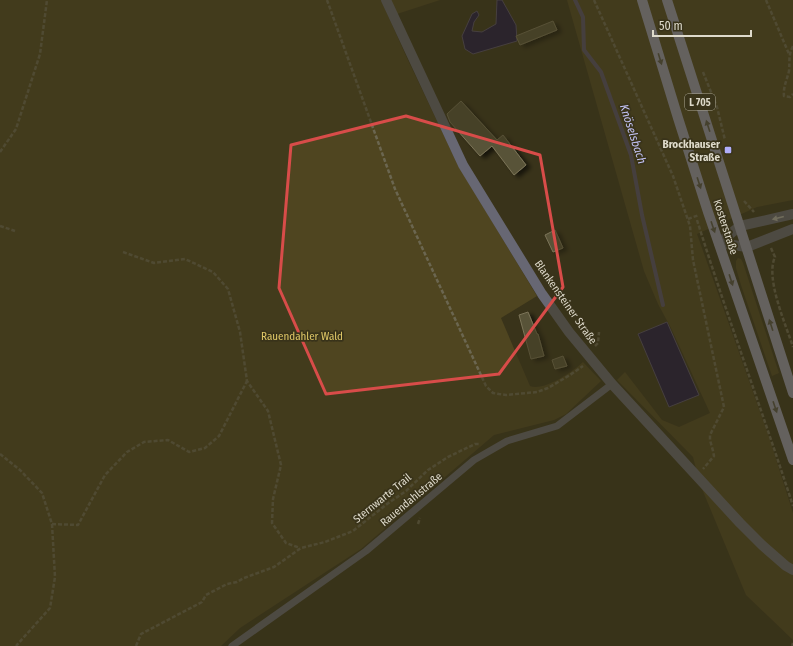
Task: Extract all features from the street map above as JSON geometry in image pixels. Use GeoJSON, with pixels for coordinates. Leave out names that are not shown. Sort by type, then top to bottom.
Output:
{"type":"FeatureCollection","features":[{"type":"Feature","properties":{"kind":"main road","name":"Kosterstraße"},"geometry":{"type":"LineString","coordinates":[[642,0],[678,118],[735,293],[793,460]]}},
{"type":"Feature","properties":{"kind":"main road","name":"Kosterstraße"},"geometry":{"type":"LineString","coordinates":[[667,0],[793,393]]}},
{"type":"Feature","properties":{"kind":"street","name":"Blankensteiner Straße"},"geometry":{"type":"LineString","coordinates":[[386,0],[463,165],[542,294],[568,332],[612,384],[740,523],[762,545],[786,566],[793,570]]}},
{"type":"Feature","properties":{"kind":"street"},"geometry":{"type":"LineString","coordinates":[[719,243],[740,226],[793,214]]}},
{"type":"Feature","properties":{"kind":"street"},"geometry":{"type":"LineString","coordinates":[[719,243],[747,248],[793,229]]}},
{"type":"Feature","properties":{"kind":"lane","name":"Rauendahlstraße"},"geometry":{"type":"LineString","coordinates":[[232,646],[366,551],[474,460],[507,441],[556,426],[612,384]]}},
{"type":"Feature","properties":{"kind":"path"},"geometry":{"type":"LineString","coordinates":[[0,152],[16,129],[40,54],[47,0]]}},
{"type":"Feature","properties":{"kind":"path"},"geometry":{"type":"LineString","coordinates":[[327,0],[396,189],[486,386],[493,393],[506,395],[537,392],[548,388],[570,375],[591,360]]}},
{"type":"Feature","properties":{"kind":"path"},"geometry":{"type":"LineString","coordinates":[[594,0],[673,176],[690,226],[694,260],[724,407],[710,435],[714,456],[710,461]]}},
{"type":"Feature","properties":{"kind":"path"},"geometry":{"type":"LineString","coordinates":[[766,0],[771,15],[789,54],[789,71],[783,89],[784,96],[790,97],[793,94]]}},
{"type":"Feature","properties":{"kind":"path"},"geometry":{"type":"LineString","coordinates":[[789,54],[793,46]]}},
{"type":"Feature","properties":{"kind":"path"},"geometry":{"type":"LineString","coordinates":[[696,216],[722,301],[749,375],[793,506]]}},
{"type":"Feature","properties":{"kind":"path"},"geometry":{"type":"LineString","coordinates":[[0,226],[15,231]]}},
{"type":"Feature","properties":{"kind":"path"},"geometry":{"type":"LineString","coordinates":[[768,240],[775,257],[772,272],[774,288],[793,347]]}},
{"type":"Feature","properties":{"kind":"path"},"geometry":{"type":"LineString","coordinates":[[123,252],[154,263],[185,259],[213,272],[228,289],[240,332],[247,380],[268,411],[281,465],[273,500],[272,523],[286,543],[301,548]]}},
{"type":"Feature","properties":{"kind":"path"},"geometry":{"type":"LineString","coordinates":[[52,524],[78,526],[105,475],[127,452],[144,442],[168,440],[189,452],[205,448],[219,436],[247,380]]}},
{"type":"Feature","properties":{"kind":"path","name":"Sternwarte Trail"},"geometry":{"type":"LineString","coordinates":[[136,646],[141,634],[202,602],[206,595],[228,584],[237,582],[274,567],[301,548],[325,542],[353,531],[387,504],[406,492],[428,470],[448,457],[475,444],[485,444],[492,449]]}},
{"type":"Feature","properties":{"kind":"path"},"geometry":{"type":"LineString","coordinates":[[0,454],[20,470],[42,493],[52,524],[55,577],[50,608],[16,646]]}},
{"type":"Feature","properties":{"kind":"highlighted area"},"geometry":{"type":"Polygon","coordinates":[[[406,116],[540,155],[563,287],[499,374],[326,394],[279,288],[291,145],[406,116]]]}},
{"type":"Feature","properties":{"kind":"green space","name":"Rauendahler Wald"},"geometry":{"type":"Polygon","coordinates":[[[0,0],[381,0],[458,165],[537,296],[501,318],[530,386],[542,386],[558,380],[583,362],[601,381],[566,414],[554,420],[494,435],[361,549],[240,628],[221,646],[0,646],[0,0]]]}},
{"type":"Feature","properties":{"kind":"green space"},"geometry":{"type":"Polygon","coordinates":[[[391,0],[440,0],[397,14],[391,0]]]}},
{"type":"Feature","properties":{"kind":"green space"},"geometry":{"type":"Polygon","coordinates":[[[567,0],[793,0],[793,200],[757,207],[697,234],[769,437],[793,513],[793,640],[746,595],[700,484],[693,457],[617,380],[625,372],[662,420],[679,427],[710,413],[671,328],[658,304],[644,271],[567,0]]]}},
{"type":"Feature","properties":{"kind":"green space"},"geometry":{"type":"Polygon","coordinates":[[[738,258],[741,259],[743,263],[779,373],[772,376],[736,268],[736,261],[738,258]]]}},
{"type":"Feature","properties":{"kind":"shaded area"},"geometry":{"type":"Polygon","coordinates":[[[497,0],[502,0],[516,25],[517,41],[473,54],[465,49],[462,36],[472,14],[477,11],[479,15],[474,22],[472,31],[482,32],[496,24],[497,0]]]}},
{"type":"Feature","properties":{"kind":"shaded area"},"geometry":{"type":"Polygon","coordinates":[[[667,322],[699,395],[669,407],[638,334],[667,322]]]}},
{"type":"Feature","properties":{"kind":"building"},"geometry":{"type":"Polygon","coordinates":[[[553,21],[557,30],[520,45],[516,36],[553,21]]]}},
{"type":"Feature","properties":{"kind":"building"},"geometry":{"type":"Polygon","coordinates":[[[461,101],[497,140],[503,135],[526,165],[514,175],[492,146],[480,156],[450,122],[447,114],[461,101]]]}},
{"type":"Feature","properties":{"kind":"building"},"geometry":{"type":"Polygon","coordinates":[[[555,230],[563,248],[553,252],[545,235],[555,230]]]}},
{"type":"Feature","properties":{"kind":"building"},"geometry":{"type":"Polygon","coordinates":[[[528,312],[538,334],[544,356],[531,359],[519,315],[528,312]]]}},
{"type":"Feature","properties":{"kind":"building"},"geometry":{"type":"Polygon","coordinates":[[[563,356],[567,366],[555,369],[552,360],[563,356]]]}},
{"type":"Feature","properties":{"kind":"waterway","name":"Knöselsbach"},"geometry":{"type":"LineString","coordinates":[[575,0],[583,17],[584,50],[601,72],[631,155],[642,215],[663,305]]}},
{"type":"Feature","properties":{"kind":"place","name":"Brockhauser Straße"},"geometry":{"type":"Point","coordinates":[728,150]}}]}
